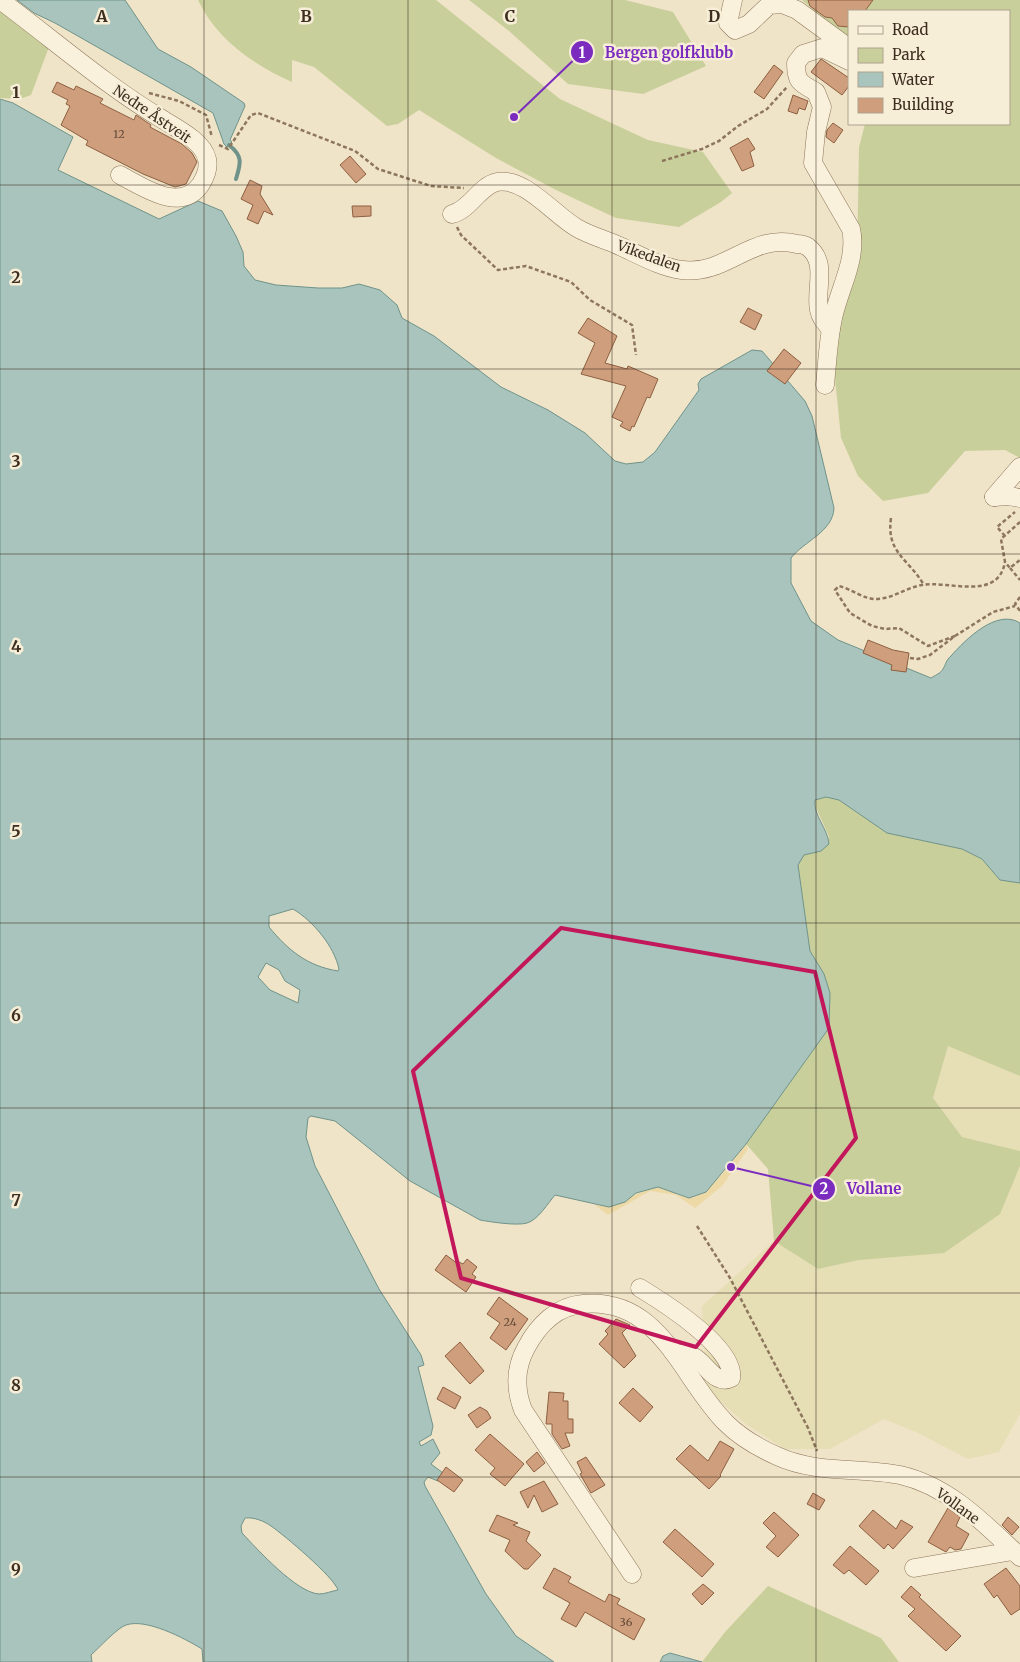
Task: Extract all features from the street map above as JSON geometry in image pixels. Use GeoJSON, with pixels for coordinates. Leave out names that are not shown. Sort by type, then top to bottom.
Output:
{"type":"FeatureCollection","features":[{"type":"Feature","properties":{"kind":"street","name":"Nedre Åstveit"},"geometry":{"type":"LineString","coordinates":[[0,0],[125,96],[195,142],[207,158],[208,171],[195,191],[185,196],[165,198],[120,175]]}},
{"type":"Feature","properties":{"kind":"street"},"geometry":{"type":"LineString","coordinates":[[733,0],[728,23],[735,30],[749,24],[769,5],[782,4],[797,10],[848,47]]}},
{"type":"Feature","properties":{"kind":"street"},"geometry":{"type":"LineString","coordinates":[[825,386],[831,328],[853,254],[851,229],[813,163],[816,132],[822,107],[816,92],[802,85],[796,76],[796,63],[803,54],[822,48],[848,61]]}},
{"type":"Feature","properties":{"kind":"street","name":"Vikedalen"},"geometry":{"type":"LineString","coordinates":[[452,214],[461,212],[495,182],[510,182],[544,202],[576,228],[656,262],[682,270],[703,269],[728,261],[764,242],[786,241],[807,246],[817,259],[820,272],[817,292],[818,313],[823,323],[831,328]]}},
{"type":"Feature","properties":{"kind":"street"},"geometry":{"type":"LineString","coordinates":[[1020,467],[994,497],[1008,496],[1020,498]]}},
{"type":"Feature","properties":{"kind":"street"},"geometry":{"type":"LineString","coordinates":[[640,1288],[666,1304],[710,1340],[729,1365],[731,1378],[726,1380],[719,1379],[694,1357],[673,1352]]}},
{"type":"Feature","properties":{"kind":"street","name":"Vollane"},"geometry":{"type":"LineString","coordinates":[[632,1574],[523,1410],[518,1396],[518,1368],[531,1338],[550,1316],[573,1304],[596,1302],[621,1308],[640,1316],[656,1330],[710,1404],[727,1423],[749,1441],[777,1456],[798,1464],[824,1469],[900,1475],[926,1483],[950,1496],[968,1510],[1016,1554]]}},
{"type":"Feature","properties":{"kind":"street","name":"Vollane"},"geometry":{"type":"LineString","coordinates":[[914,1568],[1016,1554]]}},
{"type":"Feature","properties":{"kind":"path"},"geometry":{"type":"LineString","coordinates":[[662,161],[702,149],[720,141],[738,126],[767,109],[796,76]]}},
{"type":"Feature","properties":{"kind":"path"},"geometry":{"type":"LineString","coordinates":[[125,96],[128,89],[162,95],[196,110],[208,118],[213,139],[224,149],[228,149],[251,115],[258,114],[355,151],[378,169],[431,186],[467,187]]}},
{"type":"Feature","properties":{"kind":"path"},"geometry":{"type":"LineString","coordinates":[[452,214],[461,235],[498,270],[526,266],[571,282],[590,300],[632,325],[636,355]]}},
{"type":"Feature","properties":{"kind":"path"},"geometry":{"type":"LineString","coordinates":[[1005,536],[997,527],[1018,509],[1020,512]]}},
{"type":"Feature","properties":{"kind":"path"},"geometry":{"type":"LineString","coordinates":[[891,518],[889,533],[893,547],[916,571],[924,585]]}},
{"type":"Feature","properties":{"kind":"path"},"geometry":{"type":"LineString","coordinates":[[955,636],[928,646],[899,628],[885,629],[872,626],[850,613],[835,590],[839,586],[872,599],[892,598],[912,587],[934,583],[965,588],[984,586],[996,579],[1004,570],[1005,562],[1001,539],[1020,522]]}},
{"type":"Feature","properties":{"kind":"path"},"geometry":{"type":"LineString","coordinates":[[1010,568],[1020,560]]}},
{"type":"Feature","properties":{"kind":"path"},"geometry":{"type":"LineString","coordinates":[[1005,562],[1020,580]]}},
{"type":"Feature","properties":{"kind":"path"},"geometry":{"type":"LineString","coordinates":[[1015,606],[1015,601],[1020,598]]}},
{"type":"Feature","properties":{"kind":"path"},"geometry":{"type":"LineString","coordinates":[[910,658],[918,659],[930,655],[955,636],[993,612],[1015,606]]}},
{"type":"Feature","properties":{"kind":"path"},"geometry":{"type":"LineString","coordinates":[[1015,606],[1020,611]]}},
{"type":"Feature","properties":{"kind":"path"},"geometry":{"type":"LineString","coordinates":[[697,1226],[730,1278],[808,1428],[824,1469]]}},
{"type":"Feature","properties":{"kind":"highlighted area"},"geometry":{"type":"Polygon","coordinates":[[[561,928],[815,972],[856,1138],[696,1347],[461,1278],[413,1071],[561,928]]]}},
{"type":"Feature","properties":{"kind":"shaded area"},"geometry":{"type":"Polygon","coordinates":[[[948,1046],[1020,1076],[1020,1151],[962,1137],[933,1098],[948,1046]]]}},
{"type":"Feature","properties":{"kind":"shaded area"},"geometry":{"type":"Polygon","coordinates":[[[1020,1166],[1020,1414],[999,1452],[968,1459],[918,1433],[884,1419],[830,1449],[785,1449],[747,1425],[707,1390],[702,1306],[774,1241],[818,1269],[859,1260],[999,1214],[1020,1166]]]}},
{"type":"Feature","properties":{"kind":"green space"},"geometry":{"type":"Polygon","coordinates":[[[198,0],[436,0],[560,99],[648,140],[703,152],[732,193],[721,202],[679,227],[616,218],[556,190],[496,158],[419,110],[398,124],[387,126],[314,67],[292,60],[292,82],[264,68],[226,39],[215,27],[198,0]]]}},
{"type":"Feature","properties":{"kind":"green space"},"geometry":{"type":"Polygon","coordinates":[[[469,0],[625,0],[673,12],[706,66],[643,94],[568,84],[509,31],[469,0]]]}},
{"type":"Feature","properties":{"kind":"green space"},"geometry":{"type":"Polygon","coordinates":[[[802,0],[1020,0],[1020,458],[1005,450],[965,451],[928,493],[883,501],[858,476],[841,438],[831,339],[857,260],[859,147],[865,125],[1010,125],[1010,10],[848,10],[848,45],[845,38],[802,0]]]}},
{"type":"Feature","properties":{"kind":"green space"},"geometry":{"type":"Polygon","coordinates":[[[0,10],[49,47],[31,95],[20,99],[0,98],[0,10]]]}},
{"type":"Feature","properties":{"kind":"green space"},"geometry":{"type":"Polygon","coordinates":[[[826,797],[839,800],[887,833],[962,849],[982,859],[1000,880],[1020,883],[1020,1076],[948,1046],[933,1098],[962,1137],[1020,1151],[1020,1166],[1000,1214],[944,1253],[859,1260],[818,1269],[774,1241],[768,1169],[746,1144],[829,1028],[824,974],[810,951],[798,865],[803,855],[821,851],[829,837],[814,803],[815,800],[826,797]]]}},
{"type":"Feature","properties":{"kind":"green space"},"geometry":{"type":"Polygon","coordinates":[[[768,1586],[881,1638],[899,1662],[702,1662],[725,1632],[768,1586]]]}},
{"type":"Feature","properties":{"kind":"sand"},"geometry":{"type":"Polygon","coordinates":[[[746,1144],[748,1149],[722,1186],[695,1208],[676,1195],[650,1191],[608,1215],[595,1205],[619,1203],[657,1187],[683,1197],[695,1197],[720,1177],[746,1144]]]}},
{"type":"Feature","properties":{"kind":"water"},"geometry":{"type":"Polygon","coordinates":[[[17,0],[125,0],[158,49],[191,67],[244,103],[245,106],[230,140],[232,142],[227,147],[224,144],[213,113],[55,23],[34,13],[17,0]]]}},
{"type":"Feature","properties":{"kind":"water"},"geometry":{"type":"Polygon","coordinates":[[[0,99],[13,103],[73,137],[58,170],[159,219],[198,201],[222,211],[243,252],[244,266],[255,280],[276,285],[318,288],[342,288],[359,284],[380,290],[397,305],[402,318],[434,336],[501,387],[548,410],[585,433],[615,461],[626,464],[643,462],[655,452],[699,390],[698,384],[701,379],[752,350],[762,351],[805,401],[812,416],[834,508],[829,524],[791,558],[791,583],[811,621],[838,640],[931,678],[941,672],[949,658],[964,642],[982,628],[1001,620],[1011,619],[1020,623],[1020,883],[1000,880],[982,859],[962,849],[887,833],[839,800],[826,797],[815,800],[816,811],[829,844],[821,851],[804,855],[798,865],[810,951],[824,974],[830,993],[829,1028],[746,1144],[706,1192],[689,1198],[658,1187],[636,1193],[625,1202],[609,1207],[555,1195],[539,1215],[527,1223],[511,1224],[480,1220],[410,1181],[335,1121],[311,1116],[308,1118],[306,1137],[315,1166],[379,1289],[421,1355],[424,1365],[418,1367],[433,1426],[431,1435],[419,1442],[421,1446],[433,1439],[440,1453],[431,1464],[443,1473],[438,1481],[428,1477],[424,1482],[425,1486],[486,1594],[516,1636],[554,1662],[203,1662],[202,1649],[165,1630],[144,1624],[134,1624],[126,1625],[113,1634],[91,1655],[92,1662],[0,1662],[0,99]],[[293,909],[269,916],[269,927],[283,943],[299,956],[327,969],[338,971],[336,960],[328,943],[308,920],[293,909]],[[266,963],[258,977],[270,990],[298,1003],[300,990],[285,981],[279,970],[266,963]],[[245,1518],[241,1526],[242,1533],[257,1549],[300,1586],[310,1592],[319,1594],[338,1590],[328,1576],[308,1556],[268,1524],[255,1519],[245,1518]]]}},
{"type":"Feature","properties":{"kind":"water"},"geometry":{"type":"Polygon","coordinates":[[[670,1653],[702,1662],[660,1662],[663,1656],[670,1653]]]}},
{"type":"Feature","properties":{"kind":"building"},"geometry":{"type":"Polygon","coordinates":[[[808,0],[873,0],[866,10],[848,10],[848,27],[838,26],[832,18],[825,17],[810,6],[808,0]]]}},
{"type":"Feature","properties":{"kind":"building"},"geometry":{"type":"Polygon","coordinates":[[[821,59],[848,77],[848,87],[842,95],[811,72],[821,59]]]}},
{"type":"Feature","properties":{"kind":"building"},"geometry":{"type":"Polygon","coordinates":[[[774,65],[783,72],[764,99],[754,92],[774,65]]]}},
{"type":"Feature","properties":{"kind":"building"},"geometry":{"type":"Polygon","coordinates":[[[57,82],[74,90],[76,86],[103,99],[100,103],[134,120],[136,115],[151,125],[150,127],[182,144],[192,153],[197,162],[186,184],[175,187],[143,174],[86,145],[88,141],[61,125],[70,106],[66,104],[68,100],[52,92],[57,82]]]}},
{"type":"Feature","properties":{"kind":"building"},"geometry":{"type":"Polygon","coordinates":[[[793,95],[808,101],[805,110],[799,108],[797,114],[788,111],[793,95]]]}},
{"type":"Feature","properties":{"kind":"building"},"geometry":{"type":"Polygon","coordinates":[[[833,123],[843,130],[834,143],[826,137],[827,130],[833,123]]]}},
{"type":"Feature","properties":{"kind":"building"},"geometry":{"type":"Polygon","coordinates":[[[748,138],[755,149],[750,152],[754,166],[742,171],[730,148],[748,138]]]}},
{"type":"Feature","properties":{"kind":"building"},"geometry":{"type":"Polygon","coordinates":[[[350,156],[366,174],[356,183],[340,165],[350,156]]]}},
{"type":"Feature","properties":{"kind":"building"},"geometry":{"type":"Polygon","coordinates":[[[250,180],[262,186],[260,194],[273,215],[264,211],[258,224],[247,219],[253,205],[241,199],[250,180]]]}},
{"type":"Feature","properties":{"kind":"building"},"geometry":{"type":"Polygon","coordinates":[[[352,206],[371,206],[371,216],[353,217],[352,206]]]}},
{"type":"Feature","properties":{"kind":"building"},"geometry":{"type":"Polygon","coordinates":[[[748,308],[762,315],[755,330],[740,322],[748,308]]]}},
{"type":"Feature","properties":{"kind":"building"},"geometry":{"type":"Polygon","coordinates":[[[588,318],[617,336],[605,363],[627,369],[628,366],[658,379],[650,398],[647,397],[634,427],[632,426],[630,431],[620,426],[623,422],[612,417],[626,386],[581,374],[595,343],[578,333],[588,318]]]}},
{"type":"Feature","properties":{"kind":"building"},"geometry":{"type":"Polygon","coordinates":[[[784,349],[801,363],[785,384],[767,371],[784,349]]]}},
{"type":"Feature","properties":{"kind":"building"},"geometry":{"type":"Polygon","coordinates":[[[868,640],[893,650],[909,653],[906,672],[891,670],[892,665],[863,653],[868,640]]]}},
{"type":"Feature","properties":{"kind":"building"},"geometry":{"type":"Polygon","coordinates":[[[446,1255],[458,1264],[459,1262],[463,1264],[467,1259],[477,1267],[472,1274],[476,1277],[466,1292],[435,1270],[446,1255]]]}},
{"type":"Feature","properties":{"kind":"building"},"geometry":{"type":"Polygon","coordinates":[[[499,1297],[528,1319],[506,1350],[490,1338],[500,1323],[487,1314],[499,1297]]]}},
{"type":"Feature","properties":{"kind":"building"},"geometry":{"type":"Polygon","coordinates":[[[616,1319],[630,1325],[622,1333],[636,1356],[624,1368],[599,1344],[608,1334],[605,1331],[616,1319]]]}},
{"type":"Feature","properties":{"kind":"building"},"geometry":{"type":"Polygon","coordinates":[[[460,1342],[484,1371],[470,1384],[445,1356],[460,1342]]]}},
{"type":"Feature","properties":{"kind":"building"},"geometry":{"type":"Polygon","coordinates":[[[443,1387],[461,1397],[455,1409],[437,1399],[443,1387]]]}},
{"type":"Feature","properties":{"kind":"building"},"geometry":{"type":"Polygon","coordinates":[[[633,1388],[653,1407],[640,1422],[619,1403],[633,1388]]]}},
{"type":"Feature","properties":{"kind":"building"},"geometry":{"type":"Polygon","coordinates":[[[549,1392],[564,1393],[563,1401],[568,1401],[568,1419],[573,1419],[573,1433],[565,1433],[570,1446],[562,1449],[552,1434],[552,1424],[546,1424],[549,1392]]]}},
{"type":"Feature","properties":{"kind":"building"},"geometry":{"type":"Polygon","coordinates":[[[480,1407],[487,1411],[491,1418],[477,1428],[468,1415],[480,1407]]]}},
{"type":"Feature","properties":{"kind":"building"},"geometry":{"type":"Polygon","coordinates":[[[490,1434],[524,1464],[505,1486],[490,1474],[495,1468],[475,1450],[490,1434]]]}},
{"type":"Feature","properties":{"kind":"building"},"geometry":{"type":"Polygon","coordinates":[[[720,1441],[734,1449],[721,1476],[709,1489],[676,1459],[690,1445],[708,1461],[720,1441]]]}},
{"type":"Feature","properties":{"kind":"building"},"geometry":{"type":"Polygon","coordinates":[[[537,1452],[545,1463],[534,1472],[526,1462],[537,1452]]]}},
{"type":"Feature","properties":{"kind":"building"},"geometry":{"type":"Polygon","coordinates":[[[586,1457],[605,1485],[591,1493],[580,1474],[582,1473],[577,1462],[586,1457]]]}},
{"type":"Feature","properties":{"kind":"building"},"geometry":{"type":"Polygon","coordinates":[[[446,1467],[463,1480],[454,1492],[437,1480],[446,1467]]]}},
{"type":"Feature","properties":{"kind":"building"},"geometry":{"type":"Polygon","coordinates":[[[544,1481],[558,1504],[542,1512],[534,1495],[528,1508],[520,1492],[544,1481]]]}},
{"type":"Feature","properties":{"kind":"building"},"geometry":{"type":"Polygon","coordinates":[[[813,1493],[825,1500],[819,1510],[807,1504],[813,1493]]]}},
{"type":"Feature","properties":{"kind":"building"},"geometry":{"type":"Polygon","coordinates":[[[948,1508],[960,1517],[956,1526],[969,1534],[961,1549],[955,1550],[950,1547],[946,1552],[928,1542],[948,1508]]]}},
{"type":"Feature","properties":{"kind":"building"},"geometry":{"type":"Polygon","coordinates":[[[873,1510],[896,1529],[901,1520],[913,1527],[893,1549],[888,1544],[884,1549],[859,1526],[873,1510]]]}},
{"type":"Feature","properties":{"kind":"building"},"geometry":{"type":"Polygon","coordinates":[[[774,1512],[799,1535],[778,1557],[766,1547],[776,1536],[763,1523],[774,1512]]]}},
{"type":"Feature","properties":{"kind":"building"},"geometry":{"type":"Polygon","coordinates":[[[497,1515],[518,1523],[513,1525],[530,1532],[526,1541],[541,1555],[528,1569],[524,1569],[505,1551],[510,1540],[489,1531],[497,1515]]]}},
{"type":"Feature","properties":{"kind":"building"},"geometry":{"type":"Polygon","coordinates":[[[1008,1517],[1019,1527],[1012,1535],[1002,1525],[1008,1517]]]}},
{"type":"Feature","properties":{"kind":"building"},"geometry":{"type":"Polygon","coordinates":[[[675,1529],[714,1564],[702,1577],[663,1542],[675,1529]]]}},
{"type":"Feature","properties":{"kind":"building"},"geometry":{"type":"Polygon","coordinates":[[[850,1546],[879,1571],[866,1585],[849,1570],[844,1574],[833,1565],[850,1546]]]}},
{"type":"Feature","properties":{"kind":"building"},"geometry":{"type":"Polygon","coordinates":[[[554,1568],[571,1577],[568,1582],[605,1602],[609,1594],[620,1599],[617,1604],[645,1619],[634,1640],[585,1612],[576,1627],[561,1619],[570,1603],[543,1588],[554,1568]]]}},
{"type":"Feature","properties":{"kind":"building"},"geometry":{"type":"Polygon","coordinates":[[[1006,1568],[1020,1586],[1020,1609],[1011,1615],[997,1595],[994,1598],[984,1584],[1006,1568]]]}},
{"type":"Feature","properties":{"kind":"building"},"geometry":{"type":"Polygon","coordinates":[[[703,1584],[714,1593],[702,1605],[692,1594],[703,1584]]]}},
{"type":"Feature","properties":{"kind":"building"},"geometry":{"type":"Polygon","coordinates":[[[911,1586],[921,1595],[919,1597],[961,1636],[946,1651],[908,1616],[915,1609],[901,1597],[911,1586]]]}},
{"type":"Feature","properties":{"kind":"waterway"},"geometry":{"type":"LineString","coordinates":[[229,145],[237,153],[240,160],[236,179]]}},
{"type":"Feature","properties":{"kind":"place","name":"Bergen golfklubb"},"geometry":{"type":"Point","coordinates":[514,117]}},
{"type":"Feature","properties":{"kind":"place","name":"Vollane"},"geometry":{"type":"Point","coordinates":[731,1167]}}]}
